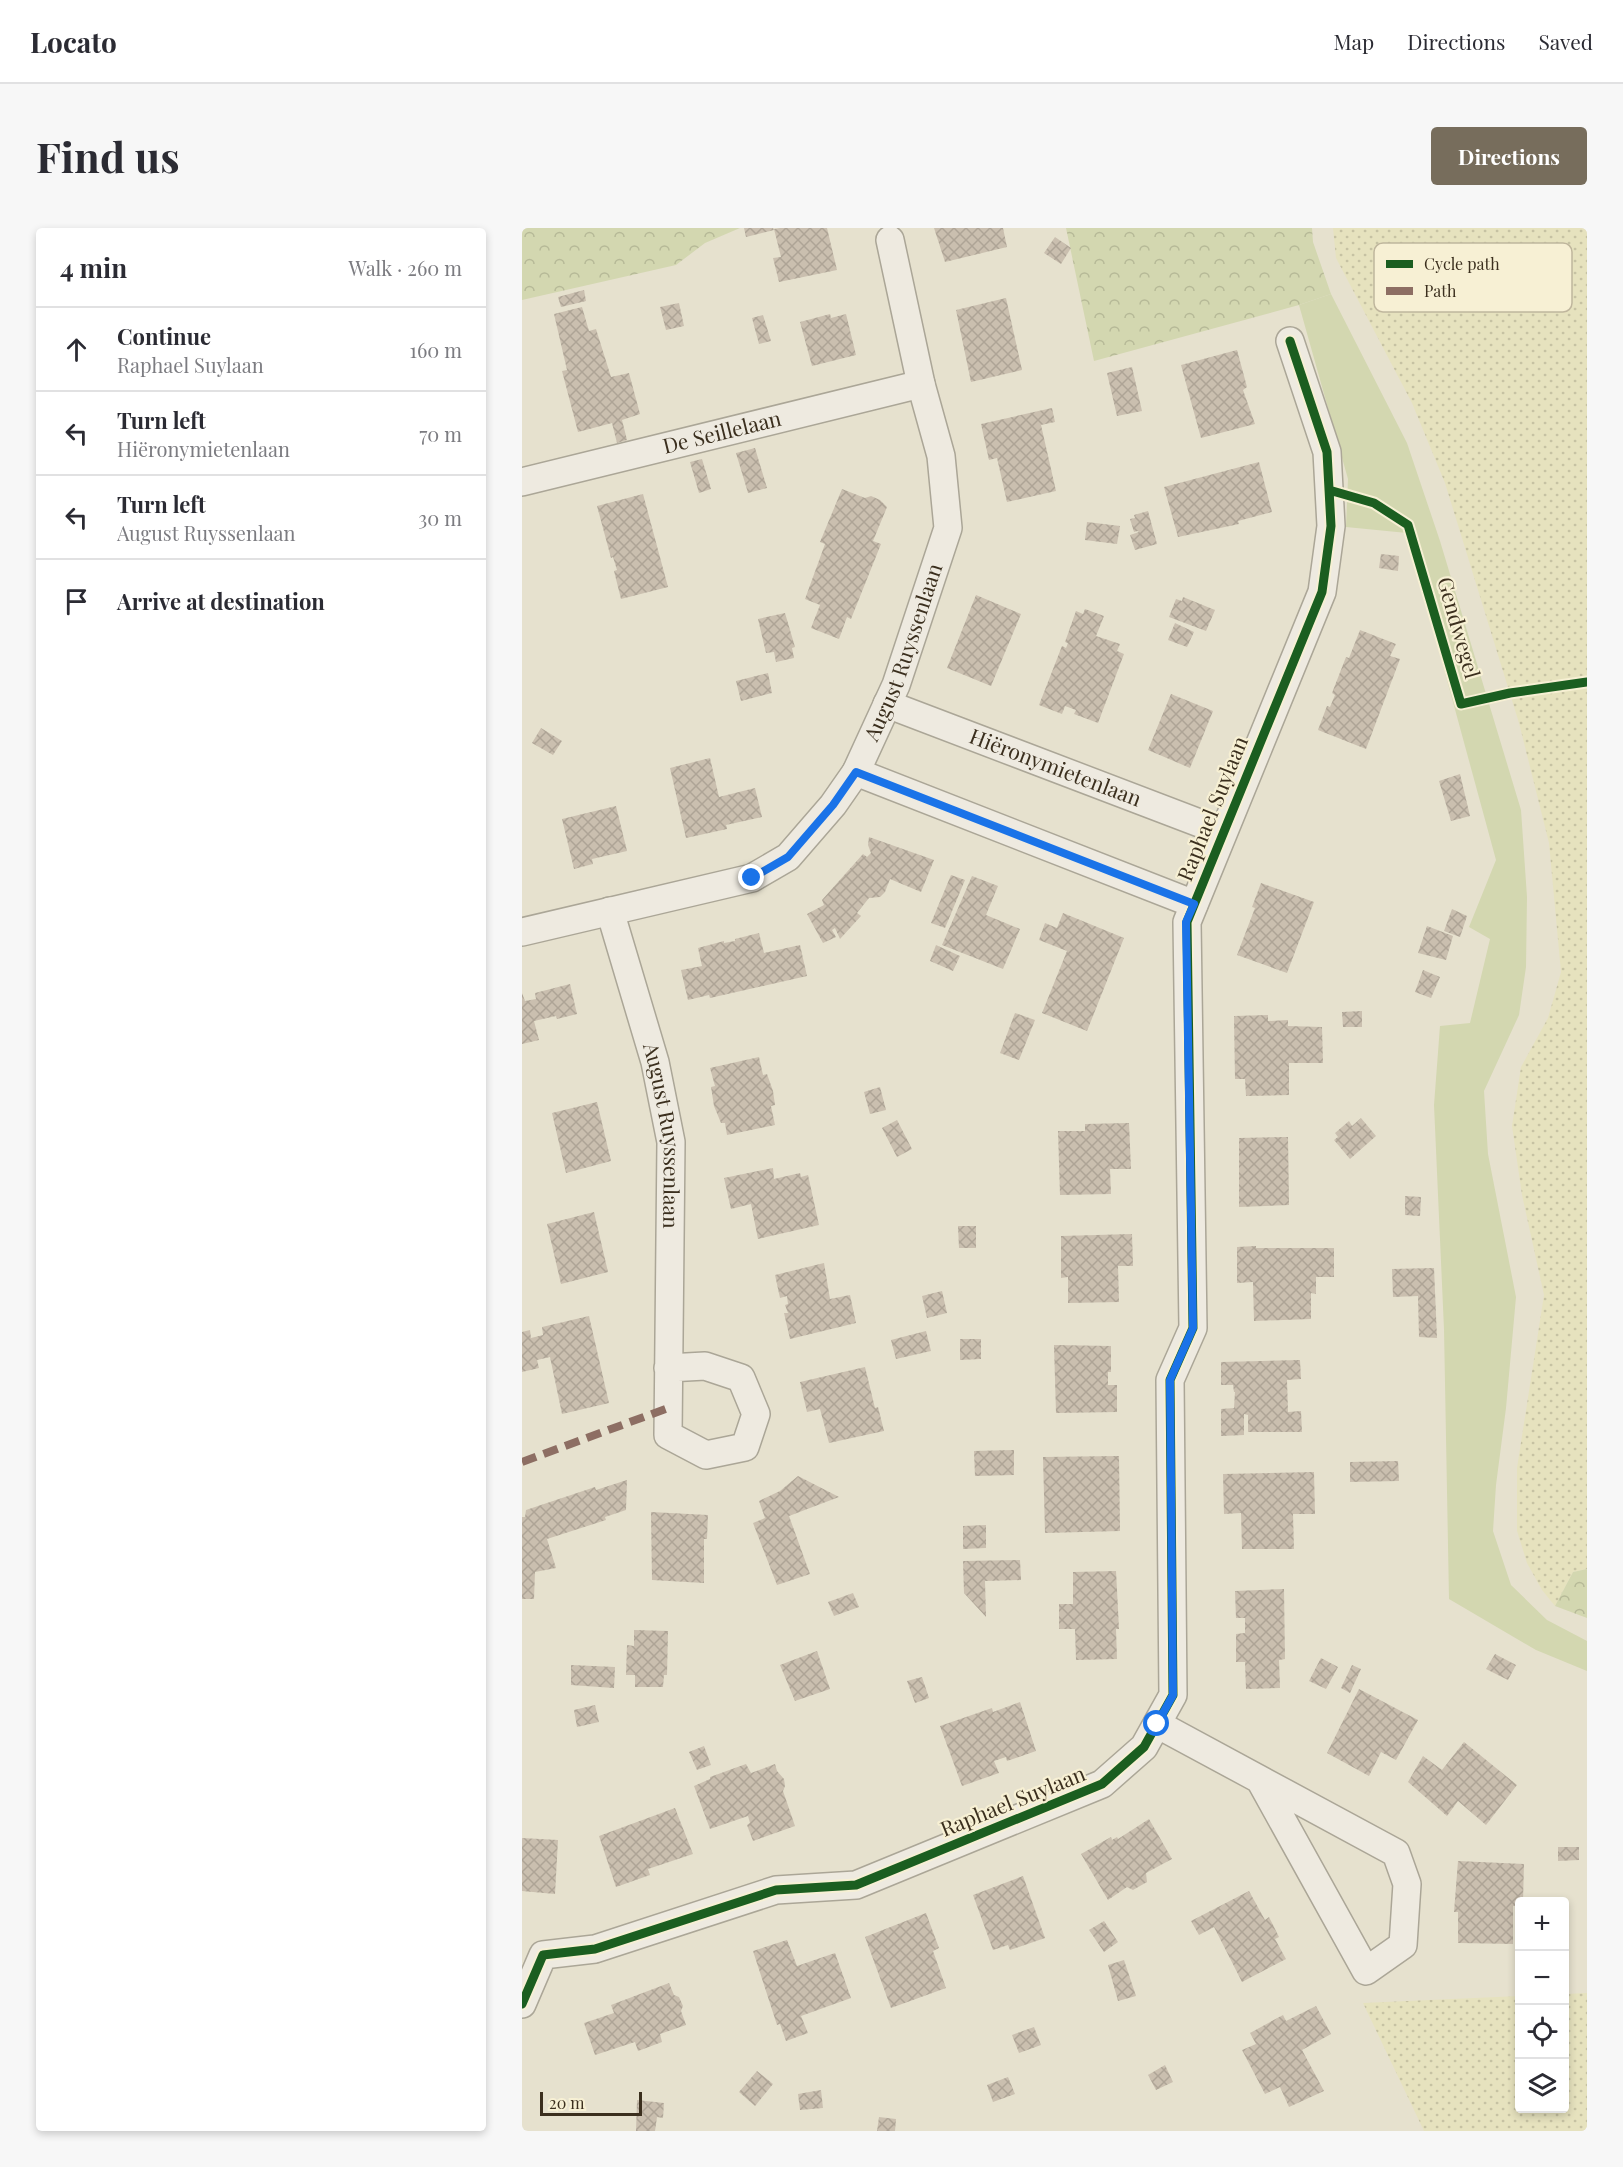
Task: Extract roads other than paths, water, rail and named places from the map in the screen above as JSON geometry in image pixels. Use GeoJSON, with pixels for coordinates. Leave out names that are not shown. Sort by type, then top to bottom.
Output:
{"type":"FeatureCollection","features":[{"type":"Feature","properties":{"kind":"street","name":"August Ruyssenlaan"},"geometry":{"type":"LineString","coordinates":[[522,932],[752,878],[788,857],[833,805],[856,772],[896,685],[948,528],[941,456],[921,384],[890,240]]}},
{"type":"Feature","properties":{"kind":"street","name":"Raphael Suylaan"},"geometry":{"type":"LineString","coordinates":[[522,2004],[533,1953],[595,1949],[776,1890],[856,1885],[1102,1785],[1144,1747],[1173,1695],[1170,1380],[1193,1328],[1186,922],[1322,592],[1331,526],[1327,452],[1290,341]]}},
{"type":"Feature","properties":{"kind":"street","name":"De Seillelaan"},"geometry":{"type":"LineString","coordinates":[[522,482],[921,384]]}},
{"type":"Feature","properties":{"kind":"street","name":"Hiëronymietenlaan"},"geometry":{"type":"LineString","coordinates":[[887,704],[1223,832]]}},
{"type":"Feature","properties":{"kind":"street"},"geometry":{"type":"LineString","coordinates":[[856,772],[1194,904]]}},
{"type":"Feature","properties":{"kind":"street","name":"August Ruyssenlaan"},"geometry":{"type":"LineString","coordinates":[[610,911],[655,1062],[671,1142],[668,1368]]}},
{"type":"Feature","properties":{"kind":"street"},"geometry":{"type":"LineString","coordinates":[[1157,1724],[1396,1853],[1407,1884],[1403,1945],[1366,1971],[1260,1780]]}}]}
